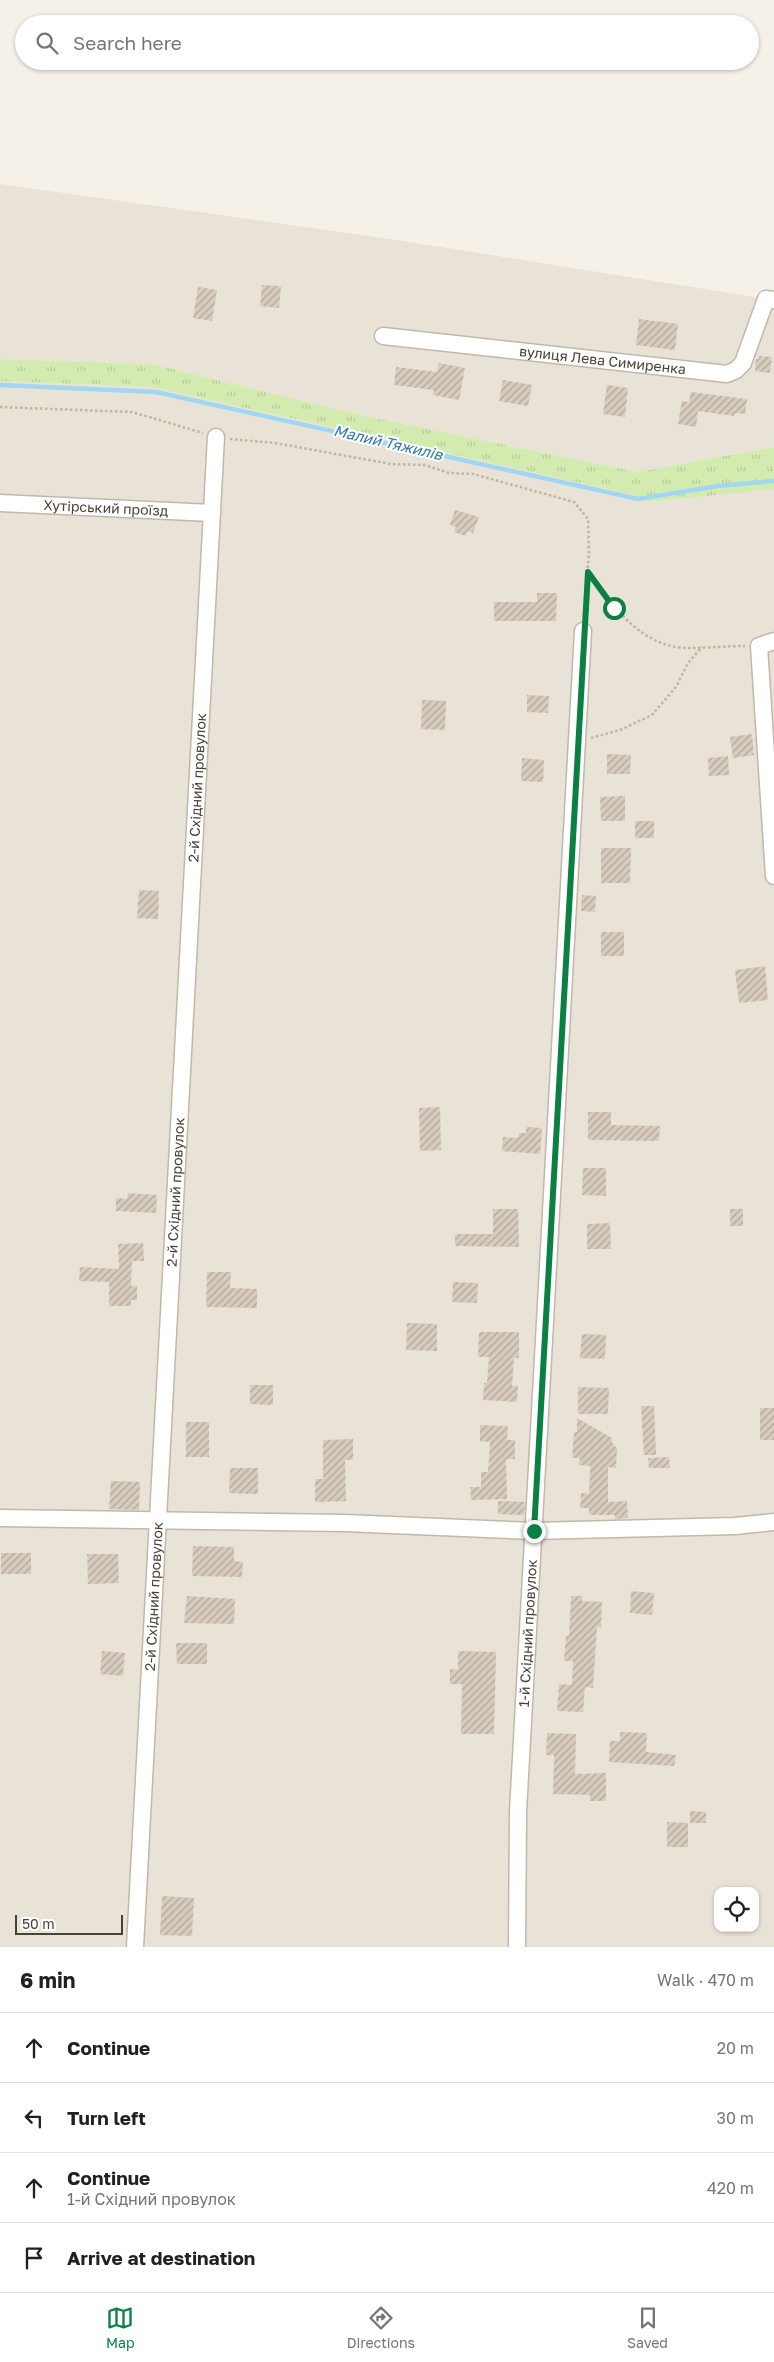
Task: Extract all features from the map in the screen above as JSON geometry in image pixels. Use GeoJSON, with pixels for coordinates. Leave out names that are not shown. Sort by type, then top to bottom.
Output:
{"type":"FeatureCollection","features":[{"type":"Feature","properties":{"kind":"street","name":"вулиця Лева Симиренка"},"geometry":{"type":"LineString","coordinates":[[383,336],[727,374],[736,370],[743,363],[766,299],[774,300]]}},
{"type":"Feature","properties":{"kind":"street","name":"2-й Східний провулок"},"geometry":{"type":"LineString","coordinates":[[136,1947],[216,437]]}},
{"type":"Feature","properties":{"kind":"street","name":"Хутірський проїзд"},"geometry":{"type":"LineString","coordinates":[[0,503],[212,513]]}},
{"type":"Feature","properties":{"kind":"street","name":"1-й Східний провулок"},"geometry":{"type":"LineString","coordinates":[[517,1947],[518,1812],[583,631]]}},
{"type":"Feature","properties":{"kind":"street"},"geometry":{"type":"LineString","coordinates":[[767,643],[774,876]]}},
{"type":"Feature","properties":{"kind":"street"},"geometry":{"type":"LineString","coordinates":[[0,1518],[345,1523],[534,1531],[735,1526],[774,1522]]}},
{"type":"Feature","properties":{"kind":"path"},"geometry":{"type":"LineString","coordinates":[[0,407],[132,412],[216,437],[275,443],[391,464],[425,465],[448,473],[473,474],[574,502],[588,519],[588,572],[583,631]]}},
{"type":"Feature","properties":{"kind":"path"},"geometry":{"type":"LineString","coordinates":[[588,572],[614,608],[638,630],[668,644],[686,648],[767,643]]}},
{"type":"Feature","properties":{"kind":"path"},"geometry":{"type":"LineString","coordinates":[[578,744],[620,730],[652,715],[676,687],[688,663],[703,646]]}},
{"type":"Feature","properties":{"kind":"shaded area"},"geometry":{"type":"Polygon","coordinates":[[[0,184],[397,240],[774,300],[774,447],[638,472],[369,417],[152,364],[0,359],[0,184]]]}},
{"type":"Feature","properties":{"kind":"shaded area"},"geometry":{"type":"Polygon","coordinates":[[[0,381],[152,387],[634,495],[651,502],[774,489],[774,1947],[0,1947],[0,381]]]}},
{"type":"Feature","properties":{"kind":"green space"},"geometry":{"type":"Polygon","coordinates":[[[0,359],[152,364],[369,417],[638,472],[774,447],[774,489],[651,502],[634,495],[152,387],[0,381],[0,359]]]}},
{"type":"Feature","properties":{"kind":"building"},"geometry":{"type":"Polygon","coordinates":[[[262,285],[281,286],[279,308],[260,306],[262,285]]]}},
{"type":"Feature","properties":{"kind":"building"},"geometry":{"type":"Polygon","coordinates":[[[198,287],[217,290],[212,321],[193,318],[198,287]]]}},
{"type":"Feature","properties":{"kind":"building"},"geometry":{"type":"Polygon","coordinates":[[[639,319],[678,324],[675,350],[636,345],[639,319]]]}},
{"type":"Feature","properties":{"kind":"building"},"geometry":{"type":"Polygon","coordinates":[[[759,356],[772,357],[770,373],[755,371],[756,359],[759,359],[759,356]]]}},
{"type":"Feature","properties":{"kind":"building"},"geometry":{"type":"Polygon","coordinates":[[[439,363],[465,368],[459,400],[433,395],[434,390],[394,385],[396,367],[437,372],[439,363]]]}},
{"type":"Feature","properties":{"kind":"building"},"geometry":{"type":"Polygon","coordinates":[[[503,380],[532,385],[528,406],[499,401],[503,380]]]}},
{"type":"Feature","properties":{"kind":"building"},"geometry":{"type":"Polygon","coordinates":[[[607,385],[628,388],[625,417],[603,414],[607,385]]]}},
{"type":"Feature","properties":{"kind":"building"},"geometry":{"type":"Polygon","coordinates":[[[691,392],[747,399],[745,414],[735,413],[734,416],[698,411],[696,427],[678,424],[682,401],[689,402],[691,392]]]}},
{"type":"Feature","properties":{"kind":"building"},"geometry":{"type":"Polygon","coordinates":[[[455,510],[479,517],[473,533],[467,531],[466,536],[454,532],[456,527],[450,525],[455,510]]]}},
{"type":"Feature","properties":{"kind":"building"},"geometry":{"type":"Polygon","coordinates":[[[537,593],[557,593],[556,621],[494,621],[494,602],[537,602],[537,593]]]}},
{"type":"Feature","properties":{"kind":"building"},"geometry":{"type":"Polygon","coordinates":[[[527,695],[549,696],[548,713],[527,712],[527,695]]]}},
{"type":"Feature","properties":{"kind":"building"},"geometry":{"type":"Polygon","coordinates":[[[422,700],[446,701],[445,730],[421,729],[422,700]]]}},
{"type":"Feature","properties":{"kind":"building"},"geometry":{"type":"Polygon","coordinates":[[[752,734],[754,755],[733,758],[730,737],[752,734]]]}},
{"type":"Feature","properties":{"kind":"building"},"geometry":{"type":"Polygon","coordinates":[[[607,754],[631,755],[630,774],[607,774],[607,754]]]}},
{"type":"Feature","properties":{"kind":"building"},"geometry":{"type":"Polygon","coordinates":[[[728,756],[729,775],[709,776],[708,758],[728,756]]]}},
{"type":"Feature","properties":{"kind":"building"},"geometry":{"type":"Polygon","coordinates":[[[522,758],[544,760],[543,782],[521,781],[522,758]]]}},
{"type":"Feature","properties":{"kind":"building"},"geometry":{"type":"Polygon","coordinates":[[[625,796],[625,821],[601,821],[600,797],[625,796]]]}},
{"type":"Feature","properties":{"kind":"building"},"geometry":{"type":"Polygon","coordinates":[[[635,821],[654,821],[654,838],[635,838],[635,821]]]}},
{"type":"Feature","properties":{"kind":"building"},"geometry":{"type":"Polygon","coordinates":[[[601,848],[631,848],[630,883],[601,883],[601,848]]]}},
{"type":"Feature","properties":{"kind":"building"},"geometry":{"type":"Polygon","coordinates":[[[139,890],[159,891],[158,919],[137,918],[139,890]]]}},
{"type":"Feature","properties":{"kind":"building"},"geometry":{"type":"Polygon","coordinates":[[[582,895],[596,896],[595,912],[581,911],[582,895]]]}},
{"type":"Feature","properties":{"kind":"building"},"geometry":{"type":"Polygon","coordinates":[[[601,932],[624,932],[624,956],[601,956],[601,932]]]}},
{"type":"Feature","properties":{"kind":"building"},"geometry":{"type":"Polygon","coordinates":[[[765,966],[768,1000],[739,1003],[735,970],[765,966]]]}},
{"type":"Feature","properties":{"kind":"building"},"geometry":{"type":"Polygon","coordinates":[[[440,1107],[441,1150],[420,1151],[419,1108],[440,1107]]]}},
{"type":"Feature","properties":{"kind":"building"},"geometry":{"type":"Polygon","coordinates":[[[588,1112],[611,1112],[611,1125],[660,1126],[659,1141],[588,1140],[588,1112]]]}},
{"type":"Feature","properties":{"kind":"building"},"geometry":{"type":"Polygon","coordinates":[[[526,1127],[542,1128],[540,1154],[502,1151],[503,1137],[518,1138],[519,1133],[526,1133],[526,1127]]]}},
{"type":"Feature","properties":{"kind":"building"},"geometry":{"type":"Polygon","coordinates":[[[583,1168],[606,1168],[606,1196],[582,1195],[583,1168]]]}},
{"type":"Feature","properties":{"kind":"building"},"geometry":{"type":"Polygon","coordinates":[[[128,1193],[157,1195],[156,1213],[116,1211],[116,1198],[127,1199],[128,1193]]]}},
{"type":"Feature","properties":{"kind":"building"},"geometry":{"type":"Polygon","coordinates":[[[493,1209],[518,1209],[519,1247],[455,1246],[455,1234],[493,1234],[493,1209]]]}},
{"type":"Feature","properties":{"kind":"building"},"geometry":{"type":"Polygon","coordinates":[[[730,1209],[743,1209],[743,1226],[730,1226],[730,1209]]]}},
{"type":"Feature","properties":{"kind":"building"},"geometry":{"type":"Polygon","coordinates":[[[610,1223],[611,1249],[587,1249],[587,1224],[610,1223]]]}},
{"type":"Feature","properties":{"kind":"building"},"geometry":{"type":"Polygon","coordinates":[[[143,1243],[144,1261],[132,1261],[131,1286],[137,1286],[137,1300],[131,1300],[131,1306],[109,1306],[109,1282],[79,1281],[80,1267],[119,1269],[118,1244],[143,1243]]]}},
{"type":"Feature","properties":{"kind":"building"},"geometry":{"type":"Polygon","coordinates":[[[207,1272],[231,1272],[230,1288],[257,1289],[257,1308],[206,1307],[207,1272]]]}},
{"type":"Feature","properties":{"kind":"building"},"geometry":{"type":"Polygon","coordinates":[[[453,1282],[478,1283],[477,1303],[452,1302],[453,1282]]]}},
{"type":"Feature","properties":{"kind":"building"},"geometry":{"type":"Polygon","coordinates":[[[407,1323],[437,1324],[437,1351],[406,1350],[407,1323]]]}},
{"type":"Feature","properties":{"kind":"building"},"geometry":{"type":"Polygon","coordinates":[[[479,1332],[519,1332],[519,1358],[514,1358],[512,1386],[518,1386],[517,1402],[483,1400],[484,1383],[487,1383],[489,1357],[478,1357],[479,1332]]]}},
{"type":"Feature","properties":{"kind":"building"},"geometry":{"type":"Polygon","coordinates":[[[582,1334],[606,1335],[605,1359],[580,1358],[582,1334]]]}},
{"type":"Feature","properties":{"kind":"building"},"geometry":{"type":"Polygon","coordinates":[[[250,1385],[273,1385],[273,1405],[250,1404],[250,1385]]]}},
{"type":"Feature","properties":{"kind":"building"},"geometry":{"type":"Polygon","coordinates":[[[578,1387],[609,1388],[608,1414],[578,1414],[578,1387]]]}},
{"type":"Feature","properties":{"kind":"building"},"geometry":{"type":"Polygon","coordinates":[[[641,1406],[654,1406],[656,1455],[644,1455],[641,1406]]]}},
{"type":"Feature","properties":{"kind":"building"},"geometry":{"type":"Polygon","coordinates":[[[760,1408],[774,1408],[774,1440],[760,1440],[760,1408]]]}},
{"type":"Feature","properties":{"kind":"building"},"geometry":{"type":"Polygon","coordinates":[[[577,1418],[612,1438],[612,1442],[617,1449],[616,1468],[608,1467],[608,1502],[627,1501],[628,1518],[615,1519],[615,1515],[589,1515],[589,1508],[580,1508],[581,1493],[589,1494],[590,1466],[579,1465],[580,1458],[572,1458],[574,1432],[577,1432],[577,1418]]]}},
{"type":"Feature","properties":{"kind":"building"},"geometry":{"type":"Polygon","coordinates":[[[186,1422],[209,1422],[209,1457],[186,1457],[186,1422]]]}},
{"type":"Feature","properties":{"kind":"building"},"geometry":{"type":"Polygon","coordinates":[[[480,1425],[508,1426],[507,1440],[515,1440],[515,1459],[506,1459],[507,1499],[471,1500],[470,1487],[481,1487],[481,1472],[488,1472],[490,1442],[480,1441],[480,1425]]]}},
{"type":"Feature","properties":{"kind":"building"},"geometry":{"type":"Polygon","coordinates":[[[353,1439],[353,1460],[345,1460],[346,1501],[315,1502],[315,1479],[323,1479],[323,1440],[353,1439]]]}},
{"type":"Feature","properties":{"kind":"building"},"geometry":{"type":"Polygon","coordinates":[[[669,1457],[670,1468],[649,1468],[648,1458],[669,1457]]]}},
{"type":"Feature","properties":{"kind":"building"},"geometry":{"type":"Polygon","coordinates":[[[230,1468],[258,1468],[258,1494],[229,1493],[230,1468]]]}},
{"type":"Feature","properties":{"kind":"building"},"geometry":{"type":"Polygon","coordinates":[[[111,1481],[140,1482],[139,1510],[109,1509],[111,1481]]]}},
{"type":"Feature","properties":{"kind":"building"},"geometry":{"type":"Polygon","coordinates":[[[498,1501],[525,1502],[524,1515],[498,1514],[498,1501]]]}},
{"type":"Feature","properties":{"kind":"building"},"geometry":{"type":"Polygon","coordinates":[[[193,1546],[234,1547],[234,1561],[243,1562],[242,1577],[192,1576],[193,1546]]]}},
{"type":"Feature","properties":{"kind":"building"},"geometry":{"type":"Polygon","coordinates":[[[1,1553],[31,1553],[31,1574],[1,1574],[1,1553]]]}},
{"type":"Feature","properties":{"kind":"building"},"geometry":{"type":"Polygon","coordinates":[[[87,1554],[118,1554],[119,1583],[88,1584],[87,1554]]]}},
{"type":"Feature","properties":{"kind":"building"},"geometry":{"type":"Polygon","coordinates":[[[631,1591],[654,1593],[652,1615],[630,1613],[631,1591]]]}},
{"type":"Feature","properties":{"kind":"building"},"geometry":{"type":"Polygon","coordinates":[[[187,1596],[235,1599],[234,1624],[184,1623],[187,1596]]]}},
{"type":"Feature","properties":{"kind":"building"},"geometry":{"type":"Polygon","coordinates":[[[571,1596],[582,1596],[582,1601],[602,1602],[601,1627],[597,1627],[593,1688],[585,1687],[583,1712],[557,1711],[559,1684],[572,1685],[573,1661],[564,1661],[566,1636],[569,1636],[571,1596]]]}},
{"type":"Feature","properties":{"kind":"building"},"geometry":{"type":"Polygon","coordinates":[[[176,1643],[207,1643],[207,1664],[177,1664],[176,1643]]]}},
{"type":"Feature","properties":{"kind":"building"},"geometry":{"type":"Polygon","coordinates":[[[102,1651],[125,1653],[123,1676],[100,1674],[102,1651]]]}},
{"type":"Feature","properties":{"kind":"building"},"geometry":{"type":"Polygon","coordinates":[[[458,1651],[496,1652],[494,1734],[461,1734],[462,1684],[450,1684],[450,1669],[458,1670],[458,1651]]]}},
{"type":"Feature","properties":{"kind":"building"},"geometry":{"type":"Polygon","coordinates":[[[620,1732],[647,1733],[646,1752],[676,1755],[674,1766],[609,1762],[610,1741],[620,1741],[620,1732]]]}},
{"type":"Feature","properties":{"kind":"building"},"geometry":{"type":"Polygon","coordinates":[[[547,1733],[576,1734],[575,1774],[606,1773],[606,1801],[590,1801],[590,1795],[553,1794],[554,1755],[546,1755],[547,1733]]]}},
{"type":"Feature","properties":{"kind":"building"},"geometry":{"type":"Polygon","coordinates":[[[690,1811],[706,1812],[706,1823],[690,1823],[690,1811]]]}},
{"type":"Feature","properties":{"kind":"building"},"geometry":{"type":"Polygon","coordinates":[[[667,1822],[688,1823],[688,1847],[667,1847],[667,1822]]]}},
{"type":"Feature","properties":{"kind":"building"},"geometry":{"type":"Polygon","coordinates":[[[162,1896],[194,1898],[192,1936],[160,1935],[162,1896]]]}},
{"type":"Feature","properties":{"kind":"waterway","name":"Малий Тяжилів"},"geometry":{"type":"LineString","coordinates":[[0,385],[156,392],[638,499],[718,486],[774,481]]}},
{"type":"Feature","properties":{"kind":"route"},"geometry":{"type":"LineString","coordinates":[[534,1531],[583,631],[588,572],[614,608]]}}]}
